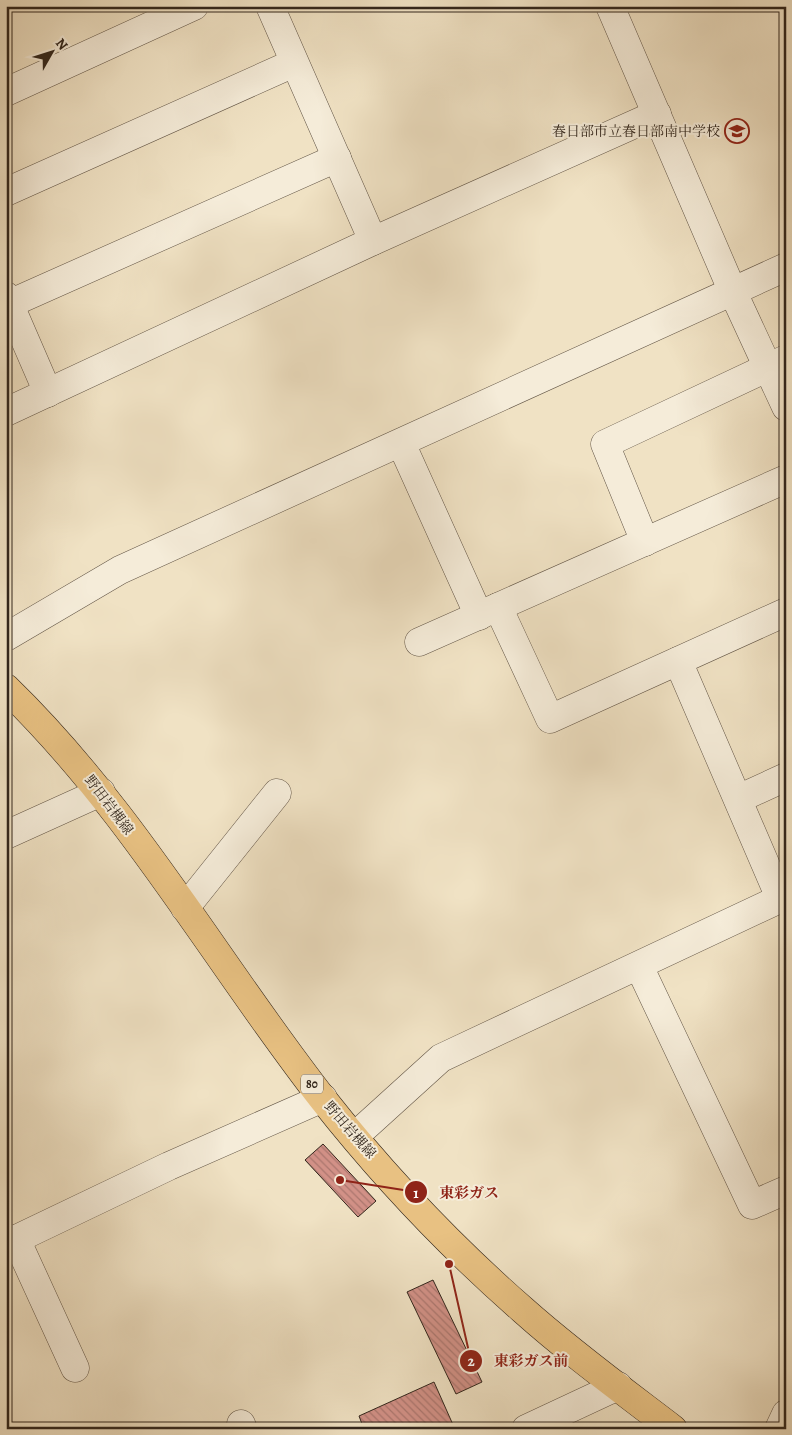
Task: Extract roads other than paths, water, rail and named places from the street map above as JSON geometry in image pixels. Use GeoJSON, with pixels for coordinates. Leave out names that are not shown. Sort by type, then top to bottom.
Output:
{"type":"FeatureCollection","features":[{"type":"Feature","properties":{"kind":"main road","name":"野田岩槻線"},"geometry":{"type":"LineString","coordinates":[[6,688],[43,724],[101,792],[323,1098],[420,1210],[474,1266],[524,1312],[673,1429]]}},
{"type":"Feature","properties":{"kind":"street"},"geometry":{"type":"LineString","coordinates":[[6,92],[194,6]]}},
{"type":"Feature","properties":{"kind":"street"},"geometry":{"type":"LineString","coordinates":[[270,6],[373,241]]}},
{"type":"Feature","properties":{"kind":"street"},"geometry":{"type":"LineString","coordinates":[[610,6],[732,290],[777,363],[786,407]]}},
{"type":"Feature","properties":{"kind":"street"},"geometry":{"type":"LineString","coordinates":[[6,192],[294,63]]}},
{"type":"Feature","properties":{"kind":"street"},"geometry":{"type":"LineString","coordinates":[[6,412],[373,241],[657,114]]}},
{"type":"Feature","properties":{"kind":"street"},"geometry":{"type":"LineString","coordinates":[[48,393],[8,300],[336,158]]}},
{"type":"Feature","properties":{"kind":"street"},"geometry":{"type":"LineString","coordinates":[[6,637],[120,570],[786,267]]}},
{"type":"Feature","properties":{"kind":"street"},"geometry":{"type":"LineString","coordinates":[[645,542],[606,444],[777,363]]}},
{"type":"Feature","properties":{"kind":"street"},"geometry":{"type":"LineString","coordinates":[[400,443],[488,612],[550,719],[786,612]]}},
{"type":"Feature","properties":{"kind":"street"},"geometry":{"type":"LineString","coordinates":[[419,642],[786,479]]}},
{"type":"Feature","properties":{"kind":"street"},"geometry":{"type":"LineString","coordinates":[[355,1136],[441,1058],[783,897],[678,661]]}},
{"type":"Feature","properties":{"kind":"street"},"geometry":{"type":"LineString","coordinates":[[738,799],[786,777]]}},
{"type":"Feature","properties":{"kind":"street"},"geometry":{"type":"LineString","coordinates":[[6,835],[101,792]]}},
{"type":"Feature","properties":{"kind":"street"},"geometry":{"type":"LineString","coordinates":[[185,908],[276,792]]}},
{"type":"Feature","properties":{"kind":"street"},"geometry":{"type":"LineString","coordinates":[[639,966],[752,1205],[786,1190]]}},
{"type":"Feature","properties":{"kind":"street"},"geometry":{"type":"LineString","coordinates":[[75,1368],[11,1242],[169,1166],[323,1098]]}},
{"type":"Feature","properties":{"kind":"street"},"geometry":{"type":"LineString","coordinates":[[526,1429],[618,1386]]}},
{"type":"Feature","properties":{"kind":"street"},"geometry":{"type":"LineString","coordinates":[[779,1429],[786,1414]]}},
{"type":"Feature","properties":{"kind":"place","name":"春日部市立春日部南中学校"},"geometry":{"type":"Point","coordinates":[737,131]}},
{"type":"Feature","properties":{"kind":"place","name":"東彩ガス"},"geometry":{"type":"Point","coordinates":[340,1180]}},
{"type":"Feature","properties":{"kind":"place","name":"東彩ガス前"},"geometry":{"type":"Point","coordinates":[449,1264]}}]}
